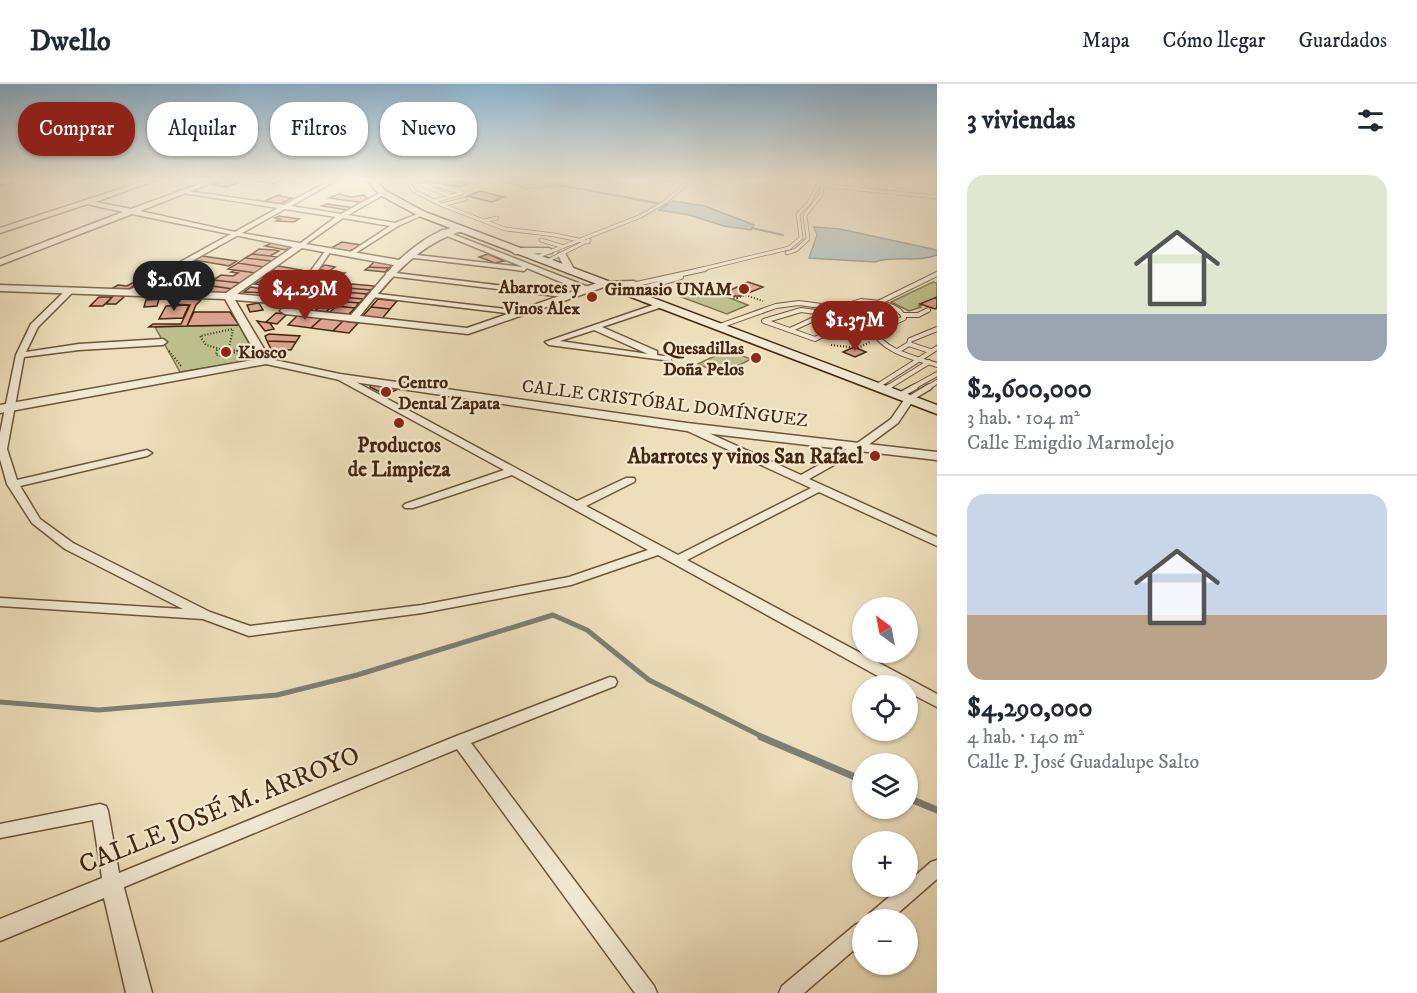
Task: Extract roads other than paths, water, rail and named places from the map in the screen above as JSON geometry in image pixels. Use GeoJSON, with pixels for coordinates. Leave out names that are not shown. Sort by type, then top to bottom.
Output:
{"type":"FeatureCollection","features":[{"type":"Feature","properties":{"kind":"main road"},"geometry":{"type":"LineString","coordinates":[[440,221],[603,284],[645,293],[659,305],[937,410]]}},
{"type":"Feature","properties":{"kind":"street"},"geometry":{"type":"LineString","coordinates":[[0,231],[28,221]]}},
{"type":"Feature","properties":{"kind":"street"},"geometry":{"type":"LineString","coordinates":[[0,262],[104,221]]}},
{"type":"Feature","properties":{"kind":"street"},"geometry":{"type":"LineString","coordinates":[[174,221],[400,263]]}},
{"type":"Feature","properties":{"kind":"street"},"geometry":{"type":"LineString","coordinates":[[128,293],[257,221]]}},
{"type":"Feature","properties":{"kind":"street"},"geometry":{"type":"LineString","coordinates":[[228,296],[335,221]]}},
{"type":"Feature","properties":{"kind":"street"},"geometry":{"type":"LineString","coordinates":[[371,221],[396,225]]}},
{"type":"Feature","properties":{"kind":"street"},"geometry":{"type":"LineString","coordinates":[[351,254],[404,221]]}},
{"type":"Feature","properties":{"kind":"street"},"geometry":{"type":"LineString","coordinates":[[352,319],[408,256],[442,232],[459,229]]}},
{"type":"Feature","properties":{"kind":"street"},"geometry":{"type":"LineString","coordinates":[[442,232],[479,247],[545,262],[588,290]]}},
{"type":"Feature","properties":{"kind":"street"},"geometry":{"type":"LineString","coordinates":[[461,262],[479,247],[491,241]]}},
{"type":"Feature","properties":{"kind":"street"},"geometry":{"type":"LineString","coordinates":[[328,251],[285,311],[468,332],[603,284],[626,289]]}},
{"type":"Feature","properties":{"kind":"street"},"geometry":{"type":"LineString","coordinates":[[562,251],[570,272]]}},
{"type":"Feature","properties":{"kind":"street"},"geometry":{"type":"LineString","coordinates":[[408,256],[461,262],[545,262]]}},
{"type":"Feature","properties":{"kind":"street"},"geometry":{"type":"LineString","coordinates":[[390,274],[572,296]]}},
{"type":"Feature","properties":{"kind":"street"},"geometry":{"type":"LineString","coordinates":[[0,288],[228,296],[292,302]]}},
{"type":"Feature","properties":{"kind":"street"},"geometry":{"type":"LineString","coordinates":[[71,290],[34,326],[20,355],[4,408],[2,449],[13,484],[36,521],[69,546],[205,615],[249,631],[422,609],[571,581],[659,550]]}},
{"type":"Feature","properties":{"kind":"street"},"geometry":{"type":"LineString","coordinates":[[373,295],[522,313]]}},
{"type":"Feature","properties":{"kind":"street"},"geometry":{"type":"LineString","coordinates":[[228,296],[266,361]]}},
{"type":"Feature","properties":{"kind":"street"},"geometry":{"type":"LineString","coordinates":[[595,327],[668,359],[549,342],[659,305]]}},
{"type":"Feature","properties":{"kind":"street"},"geometry":{"type":"LineString","coordinates":[[20,355],[79,346],[162,342]]}},
{"type":"Feature","properties":{"kind":"street","name":"CALLE CRISTÓBAL DOMÍNGUEZ"},"geometry":{"type":"LineString","coordinates":[[4,408],[266,361],[340,376],[687,427],[937,456]]}},
{"type":"Feature","properties":{"kind":"street"},"geometry":{"type":"LineString","coordinates":[[340,376],[676,561],[937,701]]}},
{"type":"Feature","properties":{"kind":"street"},"geometry":{"type":"LineString","coordinates":[[801,480],[860,446],[895,421],[904,398]]}},
{"type":"Feature","properties":{"kind":"street"},"geometry":{"type":"LineString","coordinates":[[687,427],[937,542]]}},
{"type":"Feature","properties":{"kind":"street"},"geometry":{"type":"LineString","coordinates":[[13,484],[147,453]]}},
{"type":"Feature","properties":{"kind":"street"},"geometry":{"type":"LineString","coordinates":[[409,506],[513,471]]}},
{"type":"Feature","properties":{"kind":"street"},"geometry":{"type":"LineString","coordinates":[[578,505],[630,480]]}},
{"type":"Feature","properties":{"kind":"street"},"geometry":{"type":"LineString","coordinates":[[676,561],[819,488]]}},
{"type":"Feature","properties":{"kind":"street"},"geometry":{"type":"LineString","coordinates":[[0,602],[205,615]]}},
{"type":"Feature","properties":{"kind":"street","name":"CALLE JOSÉ M. ARROYO"},"geometry":{"type":"LineString","coordinates":[[0,930],[460,741],[610,682]]}},
{"type":"Feature","properties":{"kind":"street"},"geometry":{"type":"LineString","coordinates":[[460,741],[647,993]]}},
{"type":"Feature","properties":{"kind":"street"},"geometry":{"type":"LineString","coordinates":[[0,831],[100,811],[112,884],[139,993]]}},
{"type":"Feature","properties":{"kind":"street"},"geometry":{"type":"LineString","coordinates":[[889,909],[937,868]]}},
{"type":"Feature","properties":{"kind":"street"},"geometry":{"type":"LineString","coordinates":[[789,993],[852,939]]}},
{"type":"Feature","properties":{"kind":"lane"},"geometry":{"type":"LineString","coordinates":[[484,221],[505,229],[589,240]]}},
{"type":"Feature","properties":{"kind":"lane"},"geometry":{"type":"LineString","coordinates":[[545,262],[562,251],[573,250],[627,221]]}},
{"type":"Feature","properties":{"kind":"lane"},"geometry":{"type":"LineString","coordinates":[[626,289],[669,276],[789,248],[801,238],[799,221]]}},
{"type":"Feature","properties":{"kind":"lane"},"geometry":{"type":"LineString","coordinates":[[645,293],[675,279],[726,264],[776,256],[796,250],[808,239],[806,221]]}},
{"type":"Feature","properties":{"kind":"lane"},"geometry":{"type":"LineString","coordinates":[[545,262],[579,239]]}},
{"type":"Feature","properties":{"kind":"lane"},"geometry":{"type":"LineString","coordinates":[[541,240],[562,251]]}},
{"type":"Feature","properties":{"kind":"lane"},"geometry":{"type":"LineString","coordinates":[[545,262],[562,251],[573,250]]}},
{"type":"Feature","properties":{"kind":"lane"},"geometry":{"type":"LineString","coordinates":[[878,303],[937,274]]}},
{"type":"Feature","properties":{"kind":"lane"},"geometry":{"type":"LineString","coordinates":[[669,276],[675,279]]}},
{"type":"Feature","properties":{"kind":"lane"},"geometry":{"type":"LineString","coordinates":[[717,327],[776,306],[799,303],[844,309],[854,302],[878,303],[895,308],[904,315],[918,315],[928,310]]}},
{"type":"Feature","properties":{"kind":"lane"},"geometry":{"type":"LineString","coordinates":[[789,330],[836,308]]}},
{"type":"Feature","properties":{"kind":"lane"},"geometry":{"type":"LineString","coordinates":[[844,309],[850,316],[877,324],[901,321],[904,315]]}},
{"type":"Feature","properties":{"kind":"lane"},"geometry":{"type":"LineString","coordinates":[[791,311],[828,313],[845,324],[815,339],[789,330],[764,321],[791,311]]}},
{"type":"Feature","properties":{"kind":"lane"},"geometry":{"type":"LineString","coordinates":[[877,324],[872,328],[873,336],[882,343],[937,365]]}},
{"type":"Feature","properties":{"kind":"lane"},"geometry":{"type":"LineString","coordinates":[[899,351],[909,344],[910,340],[937,329]]}},
{"type":"Feature","properties":{"kind":"lane"},"geometry":{"type":"LineString","coordinates":[[909,344],[930,351]]}},
{"type":"Feature","properties":{"kind":"lane"},"geometry":{"type":"LineString","coordinates":[[880,388],[937,348]]}},
{"type":"Feature","properties":{"kind":"lane"},"geometry":{"type":"LineString","coordinates":[[880,388],[929,362]]}},
{"type":"Feature","properties":{"kind":"lane"},"geometry":{"type":"LineString","coordinates":[[904,398],[937,374]]}},
{"type":"Feature","properties":{"kind":"lane"},"geometry":{"type":"LineString","coordinates":[[904,398],[937,382]]}},
{"type":"Feature","properties":{"kind":"water"},"geometry":{"type":"Polygon","coordinates":[[[709,221],[745,221],[754,225],[751,230],[709,221]]]}},
{"type":"Feature","properties":{"kind":"water"},"geometry":{"type":"Polygon","coordinates":[[[814,227],[840,229],[937,250],[937,255],[875,262],[809,258],[817,235],[814,227]]]}},
{"type":"Feature","properties":{"kind":"waterway"},"geometry":{"type":"LineString","coordinates":[[752,228],[783,235]]}},
{"type":"Feature","properties":{"kind":"waterway"},"geometry":{"type":"LineString","coordinates":[[0,702],[99,710],[277,695],[357,675],[553,615],[587,630],[649,680],[765,738]]}},
{"type":"Feature","properties":{"kind":"waterway"},"geometry":{"type":"LineString","coordinates":[[761,737],[852,776]]}},
{"type":"Feature","properties":{"kind":"waterway"},"geometry":{"type":"LineString","coordinates":[[918,802],[937,810]]}},
{"type":"Feature","properties":{"kind":"place","name":"Gimnasio UNAM"},"geometry":{"type":"Point","coordinates":[744,289]}},
{"type":"Feature","properties":{"kind":"place","name":"Abarrotes y Vinos Alex"},"geometry":{"type":"Point","coordinates":[592,297]}},
{"type":"Feature","properties":{"kind":"place","name":"Kiosco"},"geometry":{"type":"Point","coordinates":[226,352]}},
{"type":"Feature","properties":{"kind":"place","name":"Quesadillas Doña Pelos"},"geometry":{"type":"Point","coordinates":[756,358]}},
{"type":"Feature","properties":{"kind":"place","name":"Centro Dental Zapata"},"geometry":{"type":"Point","coordinates":[386,392]}},
{"type":"Feature","properties":{"kind":"place","name":"Productos de Limpieza"},"geometry":{"type":"Point","coordinates":[399,423]}},
{"type":"Feature","properties":{"kind":"place","name":"Abarrotes y vinos San Rafael"},"geometry":{"type":"Point","coordinates":[875,456]}}]}
